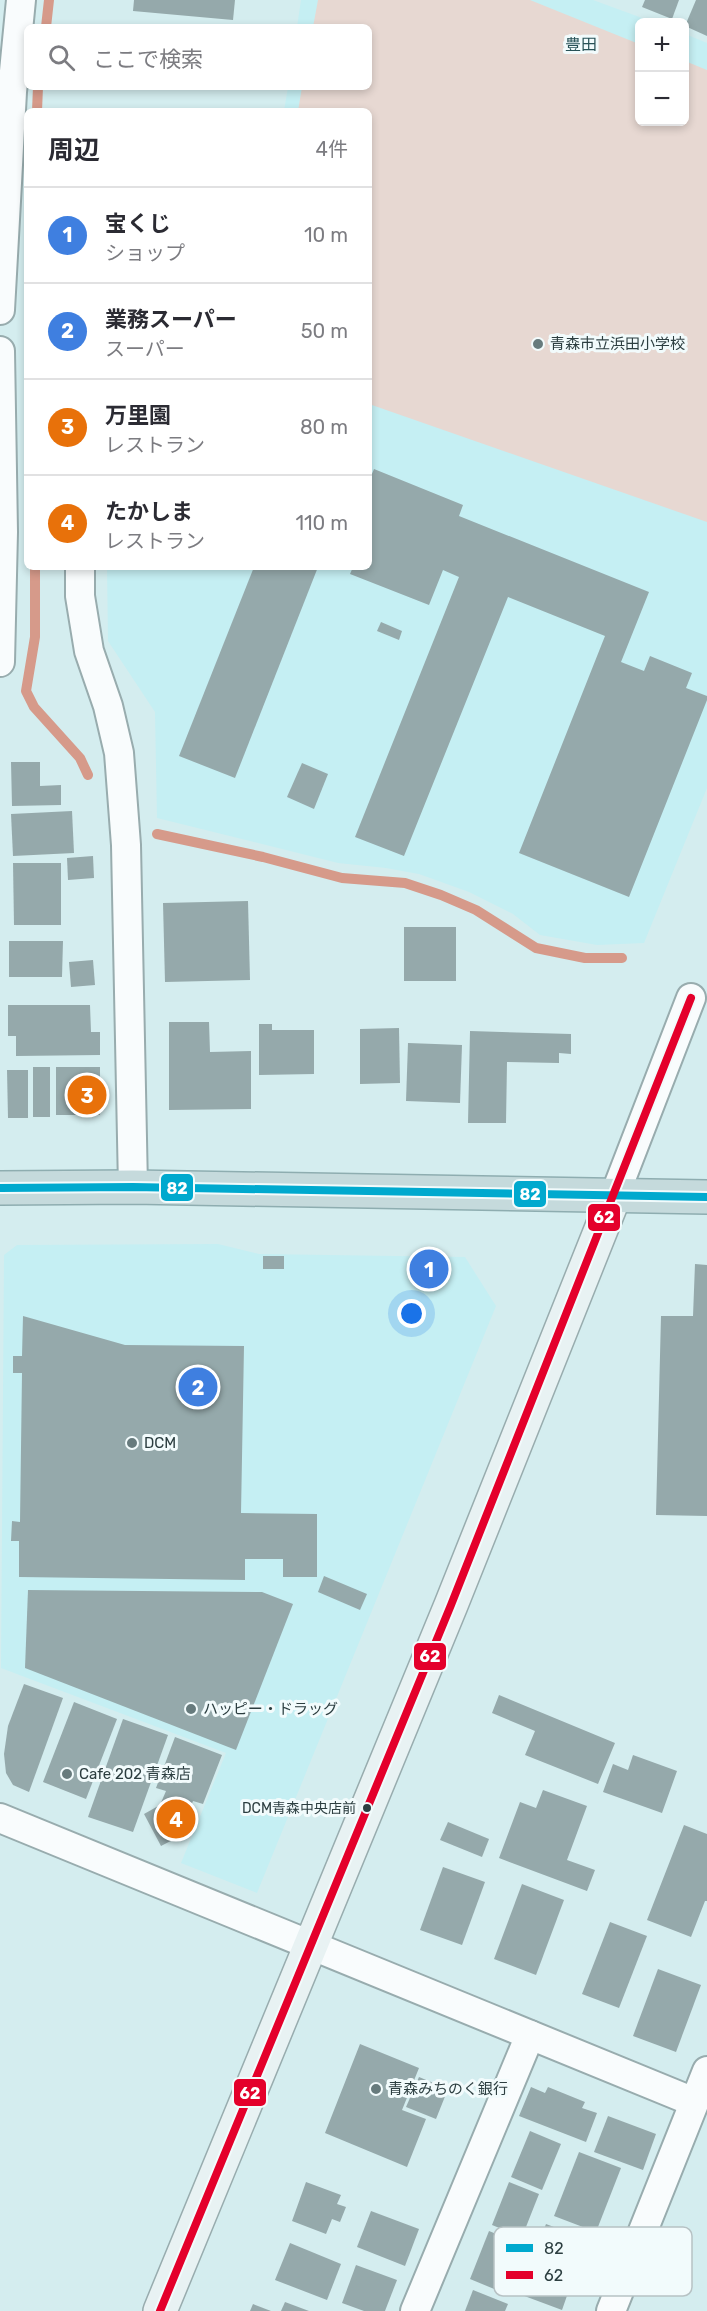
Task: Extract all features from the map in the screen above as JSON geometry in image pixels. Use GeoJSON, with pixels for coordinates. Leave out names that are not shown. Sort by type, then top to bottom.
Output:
{"type":"FeatureCollection","features":[{"type":"Feature","properties":{"kind":"highway"},"geometry":{"type":"LineString","coordinates":[[0,1188],[707,1197]]}},
{"type":"Feature","properties":{"kind":"street"},"geometry":{"type":"LineString","coordinates":[[0,310],[6,92],[21,0]]}},
{"type":"Feature","properties":{"kind":"street"},"geometry":{"type":"LineString","coordinates":[[0,351],[0,463],[3,532],[0,662]]}},
{"type":"Feature","properties":{"kind":"street"},"geometry":{"type":"LineString","coordinates":[[80,570],[80,596],[89,651],[108,706],[119,753],[126,845],[133,1188]]}},
{"type":"Feature","properties":{"kind":"street"},"geometry":{"type":"LineString","coordinates":[[160,2311],[451,1605],[691,998]]}},
{"type":"Feature","properties":{"kind":"street"},"geometry":{"type":"LineString","coordinates":[[0,1818],[694,2102]]}},
{"type":"Feature","properties":{"kind":"street"},"geometry":{"type":"LineString","coordinates":[[416,2311],[530,2035]]}},
{"type":"Feature","properties":{"kind":"street"},"geometry":{"type":"LineString","coordinates":[[644,2227],[707,2071]]}},
{"type":"Feature","properties":{"kind":"street"},"geometry":{"type":"LineString","coordinates":[[610,2311],[616,2296]]}},
{"type":"Feature","properties":{"kind":"shaded area","name":"青森市立浜田小学校"},"geometry":{"type":"Polygon","coordinates":[[[301,0],[593,0],[642,18],[635,18],[635,126],[689,126],[689,36],[707,43],[707,788],[644,943],[597,945],[540,935],[513,914],[469,892],[419,874],[338,863],[157,818],[155,712],[108,641],[107,570],[372,570],[372,108],[284,108],[288,90],[372,90],[372,24],[297,24],[301,0]]]}},
{"type":"Feature","properties":{"kind":"shaded area"},"geometry":{"type":"Polygon","coordinates":[[[318,0],[530,0],[635,42],[635,126],[689,126],[689,63],[707,70],[707,522],[372,405],[372,108],[298,108],[302,90],[372,90],[372,24],[314,24],[318,0]]]}},
{"type":"Feature","properties":{"kind":"shaded area"},"geometry":{"type":"Polygon","coordinates":[[[218,1244],[259,1254],[465,1257],[496,1306],[257,1893],[181,1863],[226,1753],[1,1668],[4,1255],[17,1245],[218,1244]]]}},
{"type":"Feature","properties":{"kind":"building"},"geometry":{"type":"Polygon","coordinates":[[[134,0],[235,0],[233,20],[133,11],[134,0]]]}},
{"type":"Feature","properties":{"kind":"building"},"geometry":{"type":"Polygon","coordinates":[[[645,0],[679,0],[672,18],[642,7],[645,0]]]}},
{"type":"Feature","properties":{"kind":"building"},"geometry":{"type":"Polygon","coordinates":[[[696,0],[707,0],[707,36],[689,28],[688,18],[696,0]]]}},
{"type":"Feature","properties":{"kind":"building"},"geometry":{"type":"Polygon","coordinates":[[[374,469],[463,505],[459,516],[649,592],[621,662],[644,671],[650,656],[692,673],[686,688],[707,696],[707,700],[629,897],[519,853],[605,636],[508,597],[404,856],[355,837],[459,577],[443,570],[429,605],[350,574],[352,570],[372,570],[372,474],[374,469]]]}},
{"type":"Feature","properties":{"kind":"building"},"geometry":{"type":"Polygon","coordinates":[[[253,570],[317,570],[235,778],[179,756],[253,570]]]}},
{"type":"Feature","properties":{"kind":"building"},"geometry":{"type":"Polygon","coordinates":[[[381,622],[402,631],[399,640],[377,631],[381,622]]]}},
{"type":"Feature","properties":{"kind":"building"},"geometry":{"type":"Polygon","coordinates":[[[11,762],[40,762],[40,786],[61,785],[61,805],[12,806],[11,762]]]}},
{"type":"Feature","properties":{"kind":"building"},"geometry":{"type":"Polygon","coordinates":[[[302,763],[328,774],[314,809],[287,797],[302,763]]]}},
{"type":"Feature","properties":{"kind":"building"},"geometry":{"type":"Polygon","coordinates":[[[72,811],[74,853],[13,856],[11,814],[72,811]]]}},
{"type":"Feature","properties":{"kind":"building"},"geometry":{"type":"Polygon","coordinates":[[[93,856],[94,878],[68,880],[67,858],[93,856]]]}},
{"type":"Feature","properties":{"kind":"building"},"geometry":{"type":"Polygon","coordinates":[[[13,863],[61,863],[61,925],[14,925],[13,863]]]}},
{"type":"Feature","properties":{"kind":"building"},"geometry":{"type":"Polygon","coordinates":[[[248,901],[250,980],[165,982],[163,903],[248,901]]]}},
{"type":"Feature","properties":{"kind":"building"},"geometry":{"type":"Polygon","coordinates":[[[404,927],[456,927],[456,981],[404,981],[404,927]]]}},
{"type":"Feature","properties":{"kind":"building"},"geometry":{"type":"Polygon","coordinates":[[[9,941],[63,941],[62,977],[9,977],[9,941]]]}},
{"type":"Feature","properties":{"kind":"building"},"geometry":{"type":"Polygon","coordinates":[[[93,960],[95,985],[71,987],[69,962],[93,960]]]}},
{"type":"Feature","properties":{"kind":"building"},"geometry":{"type":"Polygon","coordinates":[[[8,1005],[90,1005],[91,1032],[100,1032],[100,1055],[16,1056],[16,1036],[8,1036],[8,1005]]]}},
{"type":"Feature","properties":{"kind":"building"},"geometry":{"type":"Polygon","coordinates":[[[169,1022],[209,1022],[210,1052],[251,1051],[251,1109],[169,1110],[169,1022]]]}},
{"type":"Feature","properties":{"kind":"building"},"geometry":{"type":"Polygon","coordinates":[[[259,1024],[272,1024],[272,1030],[314,1030],[314,1074],[259,1075],[259,1024]]]}},
{"type":"Feature","properties":{"kind":"building"},"geometry":{"type":"Polygon","coordinates":[[[399,1028],[400,1083],[360,1084],[360,1029],[399,1028]]]}},
{"type":"Feature","properties":{"kind":"building"},"geometry":{"type":"Polygon","coordinates":[[[470,1031],[571,1034],[571,1054],[559,1053],[559,1063],[507,1062],[506,1123],[468,1123],[470,1031]]]}},
{"type":"Feature","properties":{"kind":"building"},"geometry":{"type":"Polygon","coordinates":[[[408,1043],[462,1045],[460,1103],[406,1101],[408,1043]]]}},
{"type":"Feature","properties":{"kind":"building"},"geometry":{"type":"Polygon","coordinates":[[[33,1067],[50,1067],[50,1117],[33,1117],[33,1067]]]}},
{"type":"Feature","properties":{"kind":"building"},"geometry":{"type":"Polygon","coordinates":[[[56,1067],[100,1067],[100,1115],[56,1115],[56,1067]]]}},
{"type":"Feature","properties":{"kind":"building"},"geometry":{"type":"Polygon","coordinates":[[[7,1070],[28,1070],[28,1118],[8,1118],[7,1070]]]}},
{"type":"Feature","properties":{"kind":"building"},"geometry":{"type":"Polygon","coordinates":[[[263,1256],[284,1256],[284,1269],[263,1269],[263,1256]]]}},
{"type":"Feature","properties":{"kind":"building"},"geometry":{"type":"Polygon","coordinates":[[[423,1261],[437,1262],[436,1276],[422,1276],[423,1261]]]}},
{"type":"Feature","properties":{"kind":"building"},"geometry":{"type":"Polygon","coordinates":[[[695,1264],[707,1265],[707,1516],[656,1515],[661,1316],[693,1316],[695,1264]]]}},
{"type":"Feature","properties":{"kind":"building","name":"DCM"},"geometry":{"type":"Polygon","coordinates":[[[23,1316],[125,1345],[244,1346],[241,1513],[317,1514],[317,1577],[283,1577],[283,1559],[245,1559],[245,1580],[19,1577],[19,1541],[11,1541],[12,1521],[20,1522],[22,1373],[13,1373],[13,1356],[22,1356],[23,1316]]]}},
{"type":"Feature","properties":{"kind":"building"},"geometry":{"type":"Polygon","coordinates":[[[324,1576],[367,1594],[360,1610],[318,1592],[324,1576]]]}},
{"type":"Feature","properties":{"kind":"building","name":"ハッピー・ドラッグ"},"geometry":{"type":"Polygon","coordinates":[[[28,1590],[262,1592],[293,1604],[236,1750],[25,1668],[28,1590]]]}},
{"type":"Feature","properties":{"kind":"building"},"geometry":{"type":"Polygon","coordinates":[[[24,1684],[63,1698],[29,1792],[13,1785],[6,1773],[4,1754],[8,1726],[24,1684]]]}},
{"type":"Feature","properties":{"kind":"building"},"geometry":{"type":"Polygon","coordinates":[[[499,1695],[615,1743],[598,1784],[525,1755],[535,1731],[492,1713],[499,1695]]]}},
{"type":"Feature","properties":{"kind":"building"},"geometry":{"type":"Polygon","coordinates":[[[74,1702],[117,1719],[86,1799],[43,1782],[74,1702]]]}},
{"type":"Feature","properties":{"kind":"building"},"geometry":{"type":"Polygon","coordinates":[[[123,1719],[168,1735],[133,1832],[88,1817],[123,1719]]]}},
{"type":"Feature","properties":{"kind":"building"},"geometry":{"type":"Polygon","coordinates":[[[175,1737],[222,1755],[203,1804],[193,1801],[184,1822],[190,1831],[161,1846],[144,1814],[160,1805],[166,1791],[156,1788],[175,1737]]]}},
{"type":"Feature","properties":{"kind":"building"},"geometry":{"type":"Polygon","coordinates":[[[633,1755],[677,1771],[662,1813],[603,1792],[613,1764],[628,1770],[633,1755]]]}},
{"type":"Feature","properties":{"kind":"building"},"geometry":{"type":"Polygon","coordinates":[[[543,1790],[587,1806],[567,1860],[595,1870],[587,1891],[499,1858],[520,1802],[536,1808],[543,1790]]]}},
{"type":"Feature","properties":{"kind":"building"},"geometry":{"type":"Polygon","coordinates":[[[448,1822],[489,1839],[482,1857],[440,1840],[448,1822]]]}},
{"type":"Feature","properties":{"kind":"building"},"geometry":{"type":"Polygon","coordinates":[[[684,1825],[707,1834],[707,1901],[705,1901],[691,1937],[647,1920],[684,1825]]]}},
{"type":"Feature","properties":{"kind":"building"},"geometry":{"type":"Polygon","coordinates":[[[443,1867],[485,1882],[462,1945],[420,1930],[443,1867]]]}},
{"type":"Feature","properties":{"kind":"building"},"geometry":{"type":"Polygon","coordinates":[[[522,1884],[564,1900],[536,1975],[494,1959],[522,1884]]]}},
{"type":"Feature","properties":{"kind":"building"},"geometry":{"type":"Polygon","coordinates":[[[610,1922],[647,1936],[619,2008],[582,1994],[610,1922]]]}},
{"type":"Feature","properties":{"kind":"building"},"geometry":{"type":"Polygon","coordinates":[[[658,1969],[701,1985],[676,2052],[633,2036],[658,1969]]]}},
{"type":"Feature","properties":{"kind":"building","name":"青森みちのく銀行"},"geometry":{"type":"Polygon","coordinates":[[[360,2044],[419,2068],[402,2110],[426,2119],[407,2167],[325,2133],[360,2044]]]}},
{"type":"Feature","properties":{"kind":"building"},"geometry":{"type":"Polygon","coordinates":[[[419,2077],[448,2089],[436,2119],[406,2107],[419,2077]]]}},
{"type":"Feature","properties":{"kind":"building"},"geometry":{"type":"Polygon","coordinates":[[[531,2087],[545,2093],[548,2087],[585,2102],[582,2108],[597,2113],[586,2142],[519,2116],[531,2087]]]}},
{"type":"Feature","properties":{"kind":"building"},"geometry":{"type":"Polygon","coordinates":[[[608,2116],[656,2134],[643,2170],[594,2152],[608,2116]]]}},
{"type":"Feature","properties":{"kind":"building"},"geometry":{"type":"Polygon","coordinates":[[[530,2131],[561,2144],[542,2190],[511,2177],[530,2131]]]}},
{"type":"Feature","properties":{"kind":"building"},"geometry":{"type":"Polygon","coordinates":[[[579,2152],[621,2168],[598,2227],[583,2227],[554,2216],[579,2152]]]}},
{"type":"Feature","properties":{"kind":"building"},"geometry":{"type":"Polygon","coordinates":[[[306,2182],[341,2195],[337,2204],[346,2207],[340,2222],[332,2219],[326,2234],[292,2221],[306,2182]]]}},
{"type":"Feature","properties":{"kind":"building"},"geometry":{"type":"Polygon","coordinates":[[[509,2182],[539,2194],[526,2227],[492,2225],[509,2182]]]}},
{"type":"Feature","properties":{"kind":"building"},"geometry":{"type":"Polygon","coordinates":[[[371,2211],[419,2229],[405,2266],[357,2247],[371,2211]]]}},
{"type":"Feature","properties":{"kind":"building"},"geometry":{"type":"Polygon","coordinates":[[[489,2231],[494,2233],[494,2289],[470,2279],[489,2231]]]}},
{"type":"Feature","properties":{"kind":"building"},"geometry":{"type":"Polygon","coordinates":[[[290,2243],[341,2264],[327,2300],[275,2280],[290,2243]]]}},
{"type":"Feature","properties":{"kind":"building"},"geometry":{"type":"Polygon","coordinates":[[[356,2265],[397,2280],[385,2311],[364,2311],[342,2303],[356,2265]]]}},
{"type":"Feature","properties":{"kind":"building"},"geometry":{"type":"Polygon","coordinates":[[[473,2290],[508,2304],[505,2311],[465,2311],[473,2290]]]}},
{"type":"Feature","properties":{"kind":"building"},"geometry":{"type":"Polygon","coordinates":[[[524,2296],[567,2296],[562,2310],[524,2296]]]}},
{"type":"Feature","properties":{"kind":"building"},"geometry":{"type":"Polygon","coordinates":[[[285,2302],[309,2311],[281,2311],[285,2302]]]}},
{"type":"Feature","properties":{"kind":"building"},"geometry":{"type":"Polygon","coordinates":[[[253,2304],[271,2311],[250,2311],[253,2304]]]}},
{"type":"Feature","properties":{"kind":"waterway"},"geometry":{"type":"LineString","coordinates":[[46,24],[49,0]]}},
{"type":"Feature","properties":{"kind":"waterway"},"geometry":{"type":"LineString","coordinates":[[37,108],[38,90]]}},
{"type":"Feature","properties":{"kind":"waterway"},"geometry":{"type":"LineString","coordinates":[[35,570],[35,637],[26,691],[34,707],[80,758],[88,775]]}},
{"type":"Feature","properties":{"kind":"waterway"},"geometry":{"type":"LineString","coordinates":[[157,834],[263,857],[342,878],[405,883],[476,910],[536,948],[585,958],[622,958]]}},
{"type":"Feature","properties":{"kind":"transit line","name":"62"},"geometry":{"type":"LineString","coordinates":[[160,2311],[451,1605],[691,998]]}},
{"type":"Feature","properties":{"kind":"transit line","name":"82"},"geometry":{"type":"LineString","coordinates":[[0,1188],[133,1187],[707,1197]]}},
{"type":"Feature","properties":{"kind":"place","name":"青森市立浜田小学校"},"geometry":{"type":"Point","coordinates":[538,344]}},
{"type":"Feature","properties":{"kind":"place","name":"万里園"},"geometry":{"type":"Point","coordinates":[87,1095]}},
{"type":"Feature","properties":{"kind":"place","name":"宝くじ"},"geometry":{"type":"Point","coordinates":[429,1269]}},
{"type":"Feature","properties":{"kind":"place","name":"業務スーパー"},"geometry":{"type":"Point","coordinates":[198,1387]}},
{"type":"Feature","properties":{"kind":"place","name":"DCM"},"geometry":{"type":"Point","coordinates":[132,1443]}},
{"type":"Feature","properties":{"kind":"place","name":"ハッピー・ドラッグ"},"geometry":{"type":"Point","coordinates":[191,1709]}},
{"type":"Feature","properties":{"kind":"place","name":"Cafe 202 青森店"},"geometry":{"type":"Point","coordinates":[67,1774]}},
{"type":"Feature","properties":{"kind":"place","name":"DCM青森中央店前"},"geometry":{"type":"Point","coordinates":[367,1808]}},
{"type":"Feature","properties":{"kind":"place","name":"たかしま"},"geometry":{"type":"Point","coordinates":[176,1819]}},
{"type":"Feature","properties":{"kind":"place","name":"青森みちのく銀行"},"geometry":{"type":"Point","coordinates":[376,2089]}},
{"type":"Feature","properties":{"kind":"district","name":"豊田"},"geometry":{"type":"Point","coordinates":[581,44]}}]}
